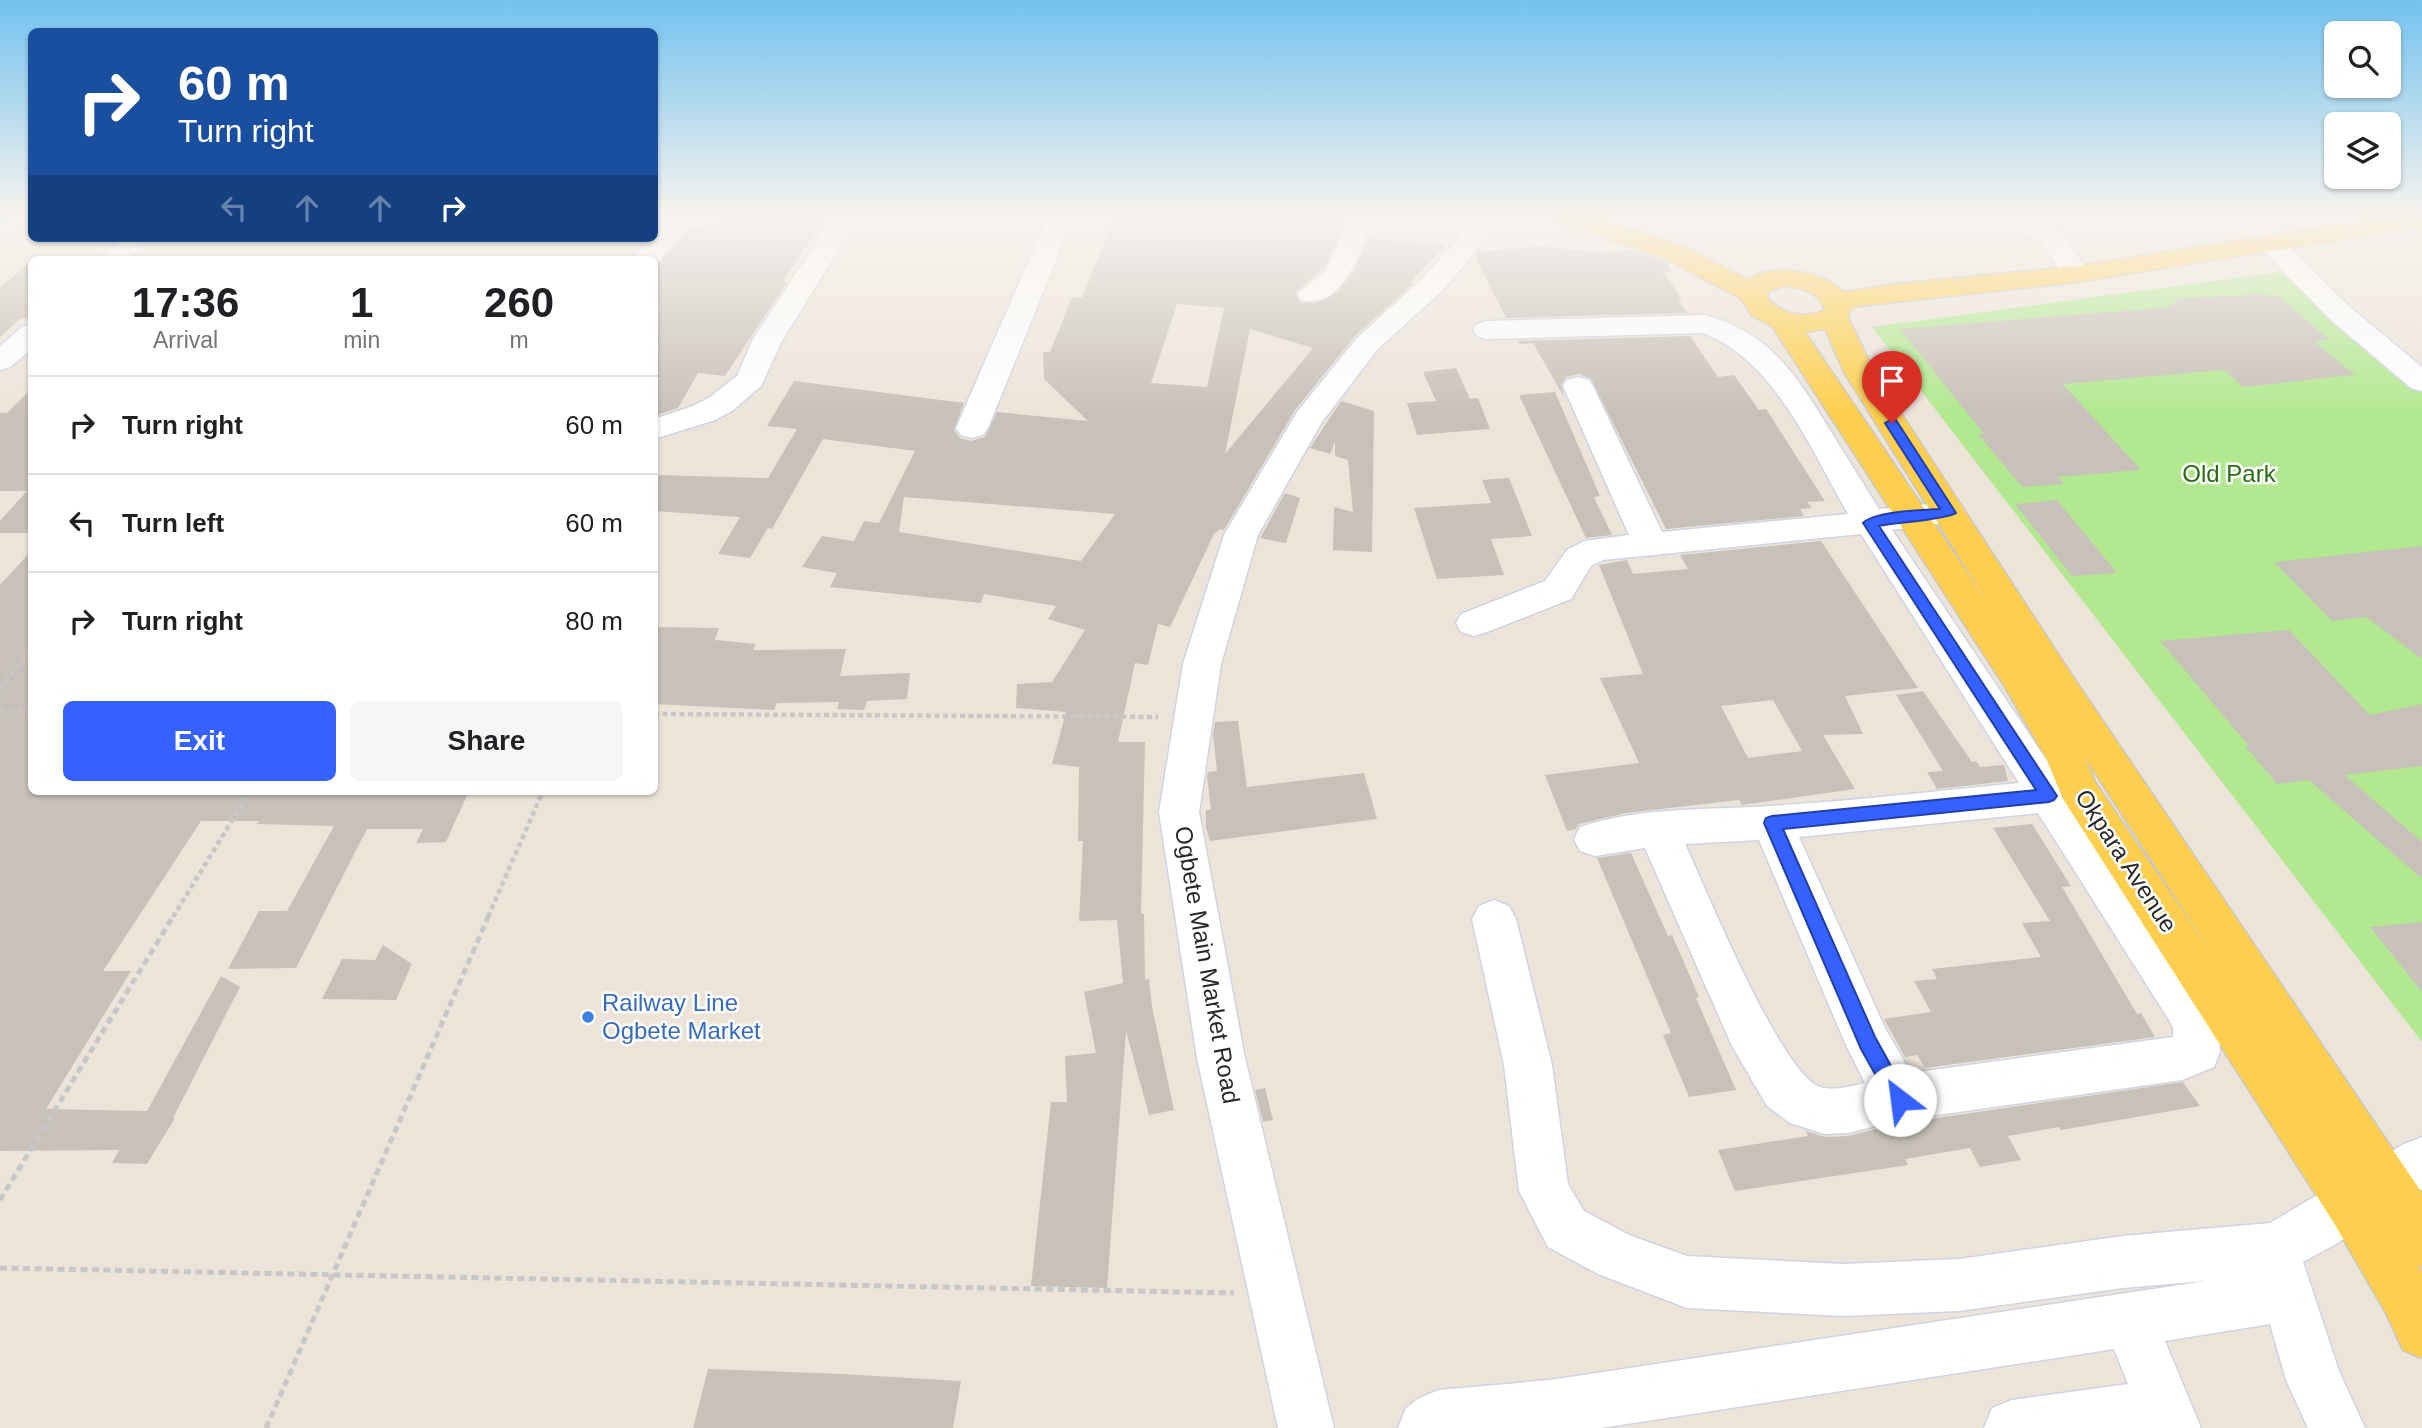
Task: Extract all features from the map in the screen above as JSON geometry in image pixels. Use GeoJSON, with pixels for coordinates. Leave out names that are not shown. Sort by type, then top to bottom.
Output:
{"type":"FeatureCollection","features":[{"type":"Feature","properties":{"kind":"main road"},"geometry":{"type":"LineString","coordinates":[[1729,281],[1752,293]]}},
{"type":"Feature","properties":{"kind":"main road"},"geometry":{"type":"LineString","coordinates":[[1786,281],[1762,282],[1752,293],[1753,301],[1759,309],[1783,321],[1813,325],[1836,309],[1896,292],[2010,281]]}},
{"type":"Feature","properties":{"kind":"main road"},"geometry":{"type":"LineString","coordinates":[[1799,281],[1829,292],[1836,309]]}},
{"type":"Feature","properties":{"kind":"main road"},"geometry":{"type":"LineString","coordinates":[[1802,281],[1896,292]]}},
{"type":"Feature","properties":{"kind":"main road","name":"Okpara Avenue"},"geometry":{"type":"LineString","coordinates":[[1836,309],[1859,372],[1931,514],[2018,677],[2065,756],[2063,792],[2387,1183],[2405,1294],[2422,1331]]}},
{"type":"Feature","properties":{"kind":"main road","name":"Okpara Avenue"},"geometry":{"type":"LineString","coordinates":[[1783,321],[2058,684],[2387,1183],[2422,1241]]}},
{"type":"Feature","properties":{"kind":"street"},"geometry":{"type":"LineString","coordinates":[[658,428],[721,404],[750,380],[768,339],[805,281]]}},
{"type":"Feature","properties":{"kind":"street"},"geometry":{"type":"LineString","coordinates":[[972,428],[1034,281]]}},
{"type":"Feature","properties":{"kind":"street"},"geometry":{"type":"LineString","coordinates":[[1311,294],[1329,281]]}},
{"type":"Feature","properties":{"kind":"street","name":"Ogbete Main Market Road"},"geometry":{"type":"LineString","coordinates":[[1306,1428],[1221,1058],[1180,812],[1202,664],[1241,535],[1308,419],[1367,344],[1436,281]]}},
{"type":"Feature","properties":{"kind":"street"},"geometry":{"type":"LineString","coordinates":[[2308,281],[2341,314],[2422,382]]}},
{"type":"Feature","properties":{"kind":"street"},"geometry":{"type":"LineString","coordinates":[[1487,330],[1704,324],[1717,327],[1773,366],[1787,384],[1870,523],[2063,792],[2196,1024],[2197,1052],[2182,1058],[1900,1100],[1895,1098],[1848,1110],[1825,1111],[1800,1104],[1784,1090],[1748,1031],[1657,830]]}},
{"type":"Feature","properties":{"kind":"street"},"geometry":{"type":"LineString","coordinates":[[0,361],[28,336]]}},
{"type":"Feature","properties":{"kind":"street"},"geometry":{"type":"LineString","coordinates":[[1578,386],[1651,545]]}},
{"type":"Feature","properties":{"kind":"street"},"geometry":{"type":"LineString","coordinates":[[1475,623],[1558,590],[1579,558],[1588,552],[1870,523],[1931,514]]}},
{"type":"Feature","properties":{"kind":"street"},"geometry":{"type":"LineString","coordinates":[[1595,839],[1657,830],[1772,823],[2063,792]]}},
{"type":"Feature","properties":{"kind":"street"},"geometry":{"type":"LineString","coordinates":[[1772,823],[1868,1043],[1900,1100]]}},
{"type":"Feature","properties":{"kind":"street"},"geometry":{"type":"LineString","coordinates":[[1494,919],[1528,1065],[1544,1191],[1566,1229],[1616,1256],[1688,1282],[1844,1290],[1959,1285],[2123,1262],[2281,1272]]}},
{"type":"Feature","properties":{"kind":"street"},"geometry":{"type":"LineString","coordinates":[[1426,1428],[1439,1418],[1552,1418],[2129,1319],[2281,1272],[2387,1183]]}},
{"type":"Feature","properties":{"kind":"street"},"geometry":{"type":"LineString","coordinates":[[2281,1272],[2314,1380],[2337,1428]]}},
{"type":"Feature","properties":{"kind":"street"},"geometry":{"type":"LineString","coordinates":[[2012,1428],[2168,1417],[2129,1319]]}},
{"type":"Feature","properties":{"kind":"path"},"geometry":{"type":"LineString","coordinates":[[0,688],[28,654]]}},
{"type":"Feature","properties":{"kind":"path"},"geometry":{"type":"LineString","coordinates":[[0,710],[28,711]]}},
{"type":"Feature","properties":{"kind":"path"},"geometry":{"type":"LineString","coordinates":[[658,714],[1195,716]]}},
{"type":"Feature","properties":{"kind":"path"},"geometry":{"type":"LineString","coordinates":[[0,1200],[248,795]]}},
{"type":"Feature","properties":{"kind":"path"},"geometry":{"type":"LineString","coordinates":[[266,1428],[541,795]]}},
{"type":"Feature","properties":{"kind":"path"},"geometry":{"type":"LineString","coordinates":[[0,1268],[1276,1294]]}},
{"type":"Feature","properties":{"kind":"green space","name":"Old Park"},"geometry":{"type":"Polygon","coordinates":[[[2216,281],[2299,281],[2422,384],[2422,1042],[1872,327],[2216,281]]]}},
{"type":"Feature","properties":{"kind":"building"},"geometry":{"type":"Polygon","coordinates":[[[8,281],[28,281],[28,318],[21,318],[0,337],[0,288],[8,281]]]}},
{"type":"Feature","properties":{"kind":"building"},"geometry":{"type":"Polygon","coordinates":[[[658,281],[787,282],[725,376],[698,373],[678,408],[658,415],[658,281]]]}},
{"type":"Feature","properties":{"kind":"building"},"geometry":{"type":"Polygon","coordinates":[[[1089,281],[1309,281],[1295,292],[1301,303],[1315,303],[1338,292],[1347,281],[1412,281],[1410,283],[1413,284],[1355,336],[1295,410],[1224,530],[1220,529],[1214,534],[1170,627],[1158,624],[1148,665],[1135,663],[1118,742],[1145,742],[1141,914],[1144,914],[1145,980],[1149,979],[1152,1007],[1174,1110],[1149,1115],[1126,1031],[1107,1288],[1031,1286],[1051,1102],[1067,1102],[1065,1056],[1096,1053],[1084,992],[1123,983],[1117,920],[1079,921],[1083,841],[1078,841],[1079,767],[1052,764],[1066,712],[1016,708],[1017,684],[1052,682],[1085,630],[1048,619],[1056,606],[984,594],[981,603],[830,587],[837,573],[802,567],[822,536],[854,541],[864,521],[879,523],[915,451],[823,439],[772,529],[768,528],[750,558],[718,554],[740,517],[658,511],[658,475],[768,478],[797,429],[767,426],[794,381],[964,403],[954,430],[960,438],[971,441],[985,437],[997,412],[1088,421],[1044,379],[1043,352],[1050,352],[1072,297],[1082,298],[1089,281]],[[1177,304],[1151,383],[1207,387],[1224,308],[1177,304]],[[1250,329],[1225,454],[1313,348],[1250,329]],[[904,497],[899,532],[1081,561],[1115,514],[904,497]]]}},
{"type":"Feature","properties":{"kind":"building"},"geometry":{"type":"Polygon","coordinates":[[[1487,281],[1669,281],[1682,299],[1678,300],[1687,313],[1506,318],[1487,281]]]}},
{"type":"Feature","properties":{"kind":"building"},"geometry":{"type":"Polygon","coordinates":[[[2265,294],[2278,296],[2330,340],[2314,341],[2355,375],[2243,387],[2224,370],[2063,384],[2141,470],[2058,477],[2064,484],[2022,487],[1978,434],[1984,434],[1900,329],[2173,307],[2168,304],[2177,303],[2173,299],[2265,294]]]}},
{"type":"Feature","properties":{"kind":"building"},"geometry":{"type":"Polygon","coordinates":[[[1690,336],[1718,377],[1734,375],[1759,410],[1766,409],[1825,501],[1807,502],[1812,508],[1800,509],[1804,516],[1666,529],[1591,379],[1579,374],[1566,377],[1561,385],[1564,397],[1533,343],[1520,344],[1518,341],[1690,336]]]}},
{"type":"Feature","properties":{"kind":"building"},"geometry":{"type":"Polygon","coordinates":[[[1456,368],[1470,399],[1478,398],[1490,429],[1417,435],[1407,403],[1436,401],[1423,372],[1456,368]]]}},
{"type":"Feature","properties":{"kind":"building"},"geometry":{"type":"Polygon","coordinates":[[[28,392],[28,533],[0,533],[0,521],[27,491],[0,491],[0,413],[7,413],[28,392]]]}},
{"type":"Feature","properties":{"kind":"building"},"geometry":{"type":"Polygon","coordinates":[[[1555,392],[1600,496],[1594,497],[1612,535],[1586,538],[1519,395],[1555,392]]]}},
{"type":"Feature","properties":{"kind":"building"},"geometry":{"type":"Polygon","coordinates":[[[1341,401],[1374,411],[1372,552],[1333,550],[1334,507],[1353,512],[1348,460],[1335,456],[1335,442],[1330,454],[1310,448],[1341,401]]]}},
{"type":"Feature","properties":{"kind":"building"},"geometry":{"type":"Polygon","coordinates":[[[1509,478],[1532,536],[1491,539],[1504,575],[1437,579],[1414,508],[1491,503],[1482,480],[1509,478]]]}},
{"type":"Feature","properties":{"kind":"building"},"geometry":{"type":"Polygon","coordinates":[[[1285,493],[1300,498],[1286,543],[1260,538],[1285,493]]]}},
{"type":"Feature","properties":{"kind":"building"},"geometry":{"type":"Polygon","coordinates":[[[2057,500],[2117,573],[2072,576],[2015,504],[2057,500]]]}},
{"type":"Feature","properties":{"kind":"building"},"geometry":{"type":"Polygon","coordinates":[[[1821,541],[1918,688],[1845,696],[1863,734],[1823,735],[1855,789],[1742,805],[1739,800],[1626,813],[1579,824],[1576,829],[1567,831],[1545,775],[1639,763],[1600,678],[1643,674],[1599,565],[1627,560],[1633,574],[1688,569],[1680,555],[1821,541]],[[1773,700],[1721,706],[1748,758],[1802,751],[1773,700]]]}},
{"type":"Feature","properties":{"kind":"building"},"geometry":{"type":"Polygon","coordinates":[[[2422,546],[2422,659],[2366,617],[2332,621],[2274,562],[2422,546]]]}},
{"type":"Feature","properties":{"kind":"building"},"geometry":{"type":"Polygon","coordinates":[[[28,554],[28,795],[467,795],[446,842],[416,843],[423,829],[367,829],[296,968],[228,969],[259,911],[287,911],[334,826],[257,824],[259,821],[201,821],[103,971],[131,971],[46,1109],[147,1111],[221,976],[240,987],[175,1118],[147,1164],[112,1163],[119,1150],[0,1151],[0,585],[28,554]]]}},
{"type":"Feature","properties":{"kind":"building"},"geometry":{"type":"Polygon","coordinates":[[[658,627],[719,628],[715,640],[756,644],[753,650],[846,649],[840,676],[910,673],[907,699],[867,701],[864,710],[837,709],[839,702],[777,703],[774,710],[658,704],[658,627]]]}},
{"type":"Feature","properties":{"kind":"building"},"geometry":{"type":"Polygon","coordinates":[[[2289,630],[2370,715],[2422,704],[2422,766],[2345,775],[2422,842],[2422,879],[2309,780],[2277,784],[2245,746],[2249,746],[2160,641],[2289,630]]]}},
{"type":"Feature","properties":{"kind":"building"},"geometry":{"type":"Polygon","coordinates":[[[1923,691],[1972,762],[1976,761],[1980,767],[2004,765],[2008,781],[1937,789],[1927,772],[1943,771],[1896,695],[1923,691]]]}},
{"type":"Feature","properties":{"kind":"building"},"geometry":{"type":"Polygon","coordinates":[[[1238,721],[1247,787],[1364,773],[1377,819],[1210,841],[1206,828],[1206,810],[1211,810],[1207,776],[1208,772],[1217,771],[1213,734],[1215,722],[1238,721]]]}},
{"type":"Feature","properties":{"kind":"building"},"geometry":{"type":"Polygon","coordinates":[[[2032,824],[2071,886],[2062,887],[2137,1014],[2141,1013],[2155,1037],[1925,1068],[1917,1055],[1905,1057],[1884,1019],[1931,1012],[1914,981],[1937,979],[1932,969],[2041,957],[2022,923],[2050,921],[1993,828],[2032,824]]]}},
{"type":"Feature","properties":{"kind":"building"},"geometry":{"type":"Polygon","coordinates":[[[1631,853],[1668,936],[1672,935],[1736,1090],[1689,1097],[1663,1035],[1671,1033],[1597,858],[1631,853]]]}},
{"type":"Feature","properties":{"kind":"building"},"geometry":{"type":"Polygon","coordinates":[[[2422,922],[2422,992],[2370,927],[2422,922]]]}},
{"type":"Feature","properties":{"kind":"building"},"geometry":{"type":"Polygon","coordinates":[[[383,945],[412,964],[396,1000],[322,999],[342,959],[375,960],[383,945]]]}},
{"type":"Feature","properties":{"kind":"building"},"geometry":{"type":"Polygon","coordinates":[[[2183,1082],[2200,1106],[2061,1130],[2059,1127],[2008,1136],[2021,1160],[1980,1167],[1970,1148],[1905,1159],[1908,1165],[1735,1191],[1718,1150],[1808,1136],[1806,1131],[1825,1137],[1848,1136],[1896,1124],[2183,1082]]]}},
{"type":"Feature","properties":{"kind":"building"},"geometry":{"type":"Polygon","coordinates":[[[1265,1088],[1273,1120],[1263,1122],[1255,1090],[1265,1088]]]}},
{"type":"Feature","properties":{"kind":"building"},"geometry":{"type":"Polygon","coordinates":[[[708,1369],[961,1381],[953,1428],[693,1428],[708,1369]]]}},
{"type":"Feature","properties":{"kind":"place","name":"Railway Line Ogbete Market"},"geometry":{"type":"Point","coordinates":[588,1017]}},
{"type":"Feature","properties":{"kind":"route"},"geometry":{"type":"LineString","coordinates":[[1892,423],[1950,513],[1912,515],[1870,523],[2049,796],[1772,823],[1868,1043],[1900,1100]]}}]}
